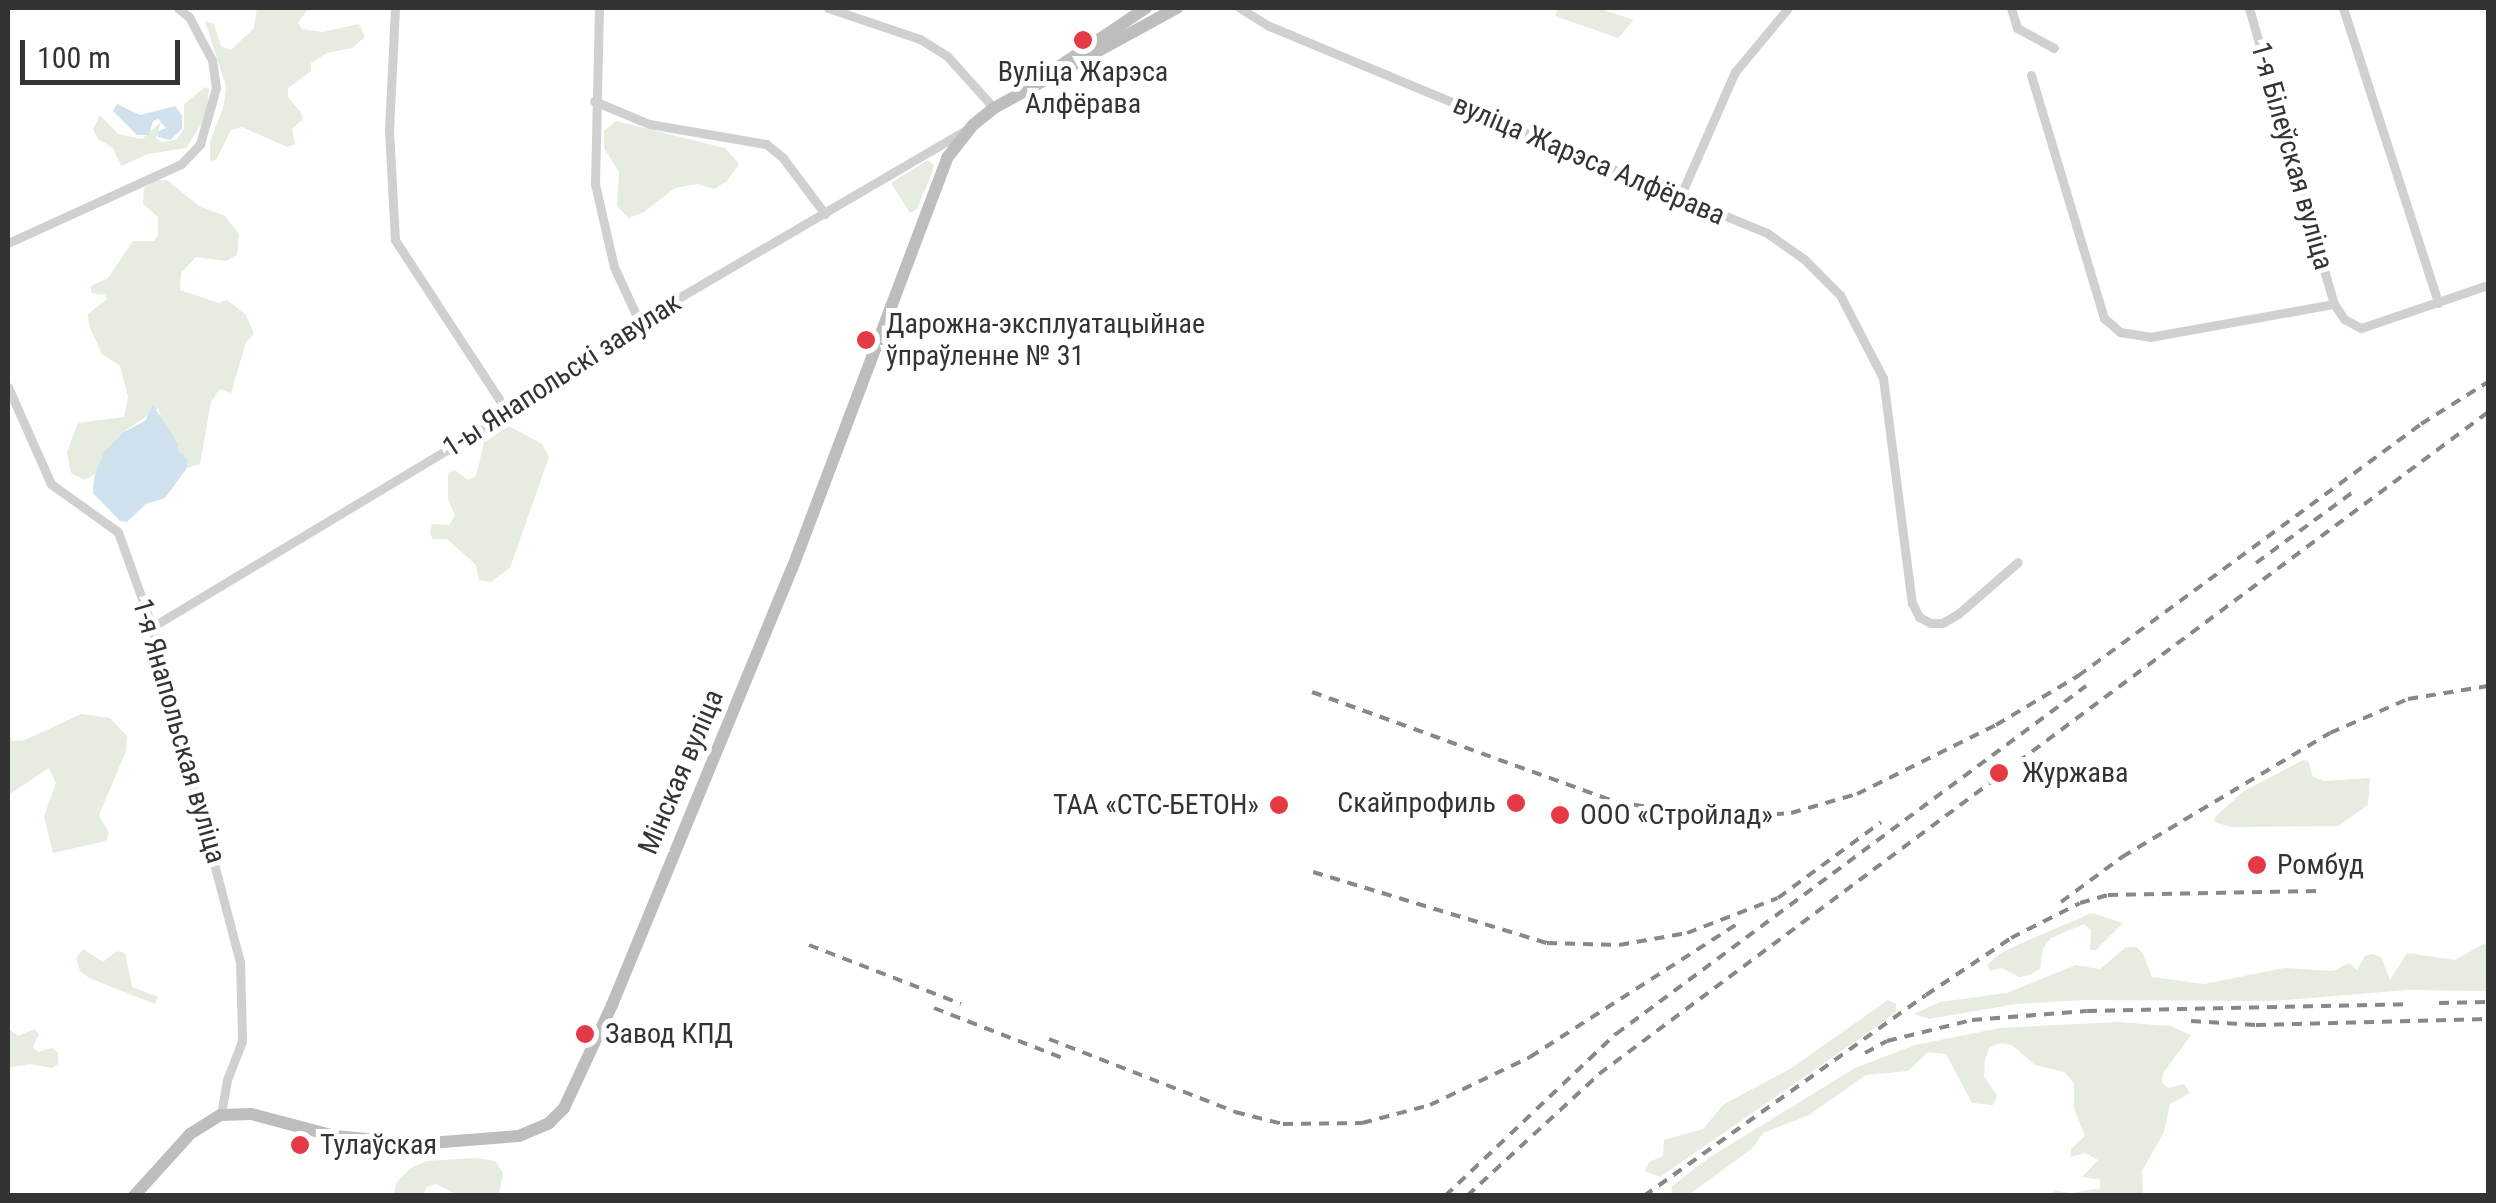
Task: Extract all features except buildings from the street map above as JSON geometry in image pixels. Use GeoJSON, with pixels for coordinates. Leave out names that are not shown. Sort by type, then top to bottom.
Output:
{"type":"FeatureCollection","features":[{"type":"Feature","properties":{"kind":"main road"},"geometry":{"type":"LineString","coordinates":[[1024,91],[1144,8],[1159,19]]}},
{"type":"Feature","properties":{"kind":"main road"},"geometry":{"type":"LineString","coordinates":[[1024,91],[1177,8]]}},
{"type":"Feature","properties":{"kind":"main road","name":"Мінская вуліца"},"geometry":{"type":"LineString","coordinates":[[221,1116],[251,1114],[335,1136],[416,1144],[519,1136],[549,1122],[564,1108],[620,987],[792,569],[947,158],[974,124],[1024,91]]}},
{"type":"Feature","properties":{"kind":"main road"},"geometry":{"type":"LineString","coordinates":[[134,1196],[190,1134],[221,1116]]}},
{"type":"Feature","properties":{"kind":"street"},"geometry":{"type":"LineString","coordinates":[[8,242],[182,164],[200,144],[216,88],[212,60],[189,17],[178,8]]}},
{"type":"Feature","properties":{"kind":"street"},"geometry":{"type":"LineString","coordinates":[[395,8],[390,130],[395,240],[508,413]]}},
{"type":"Feature","properties":{"kind":"street"},"geometry":{"type":"LineString","coordinates":[[599,8],[594,101],[600,216],[614,267],[639,321]]}},
{"type":"Feature","properties":{"kind":"street"},"geometry":{"type":"LineString","coordinates":[[828,8],[920,39],[947,56],[994,108]]}},
{"type":"Feature","properties":{"kind":"street","name":"вуліца Жарэса Алфёрава"},"geometry":{"type":"LineString","coordinates":[[1240,8],[1269,26],[1767,233],[1804,259],[1840,295],[1883,378],[1912,603],[1919,616],[1930,623],[1958,614],[2018,562]]}},
{"type":"Feature","properties":{"kind":"street"},"geometry":{"type":"LineString","coordinates":[[1680,197],[1735,72],[1788,8]]}},
{"type":"Feature","properties":{"kind":"street"},"geometry":{"type":"LineString","coordinates":[[2011,8],[2017,28],[2054,48]]}},
{"type":"Feature","properties":{"kind":"street","name":"1-я Білеўская вуліца"},"geometry":{"type":"LineString","coordinates":[[2249,8],[2334,304]]}},
{"type":"Feature","properties":{"kind":"street"},"geometry":{"type":"LineString","coordinates":[[2344,8],[2438,303]]}},
{"type":"Feature","properties":{"kind":"street"},"geometry":{"type":"LineString","coordinates":[[2031,75],[2104,318],[2120,332],[2150,336],[2334,304],[2344,319],[2360,328],[2488,284]]}},
{"type":"Feature","properties":{"kind":"street"},"geometry":{"type":"LineString","coordinates":[[594,101],[649,124],[766,144],[783,158],[826,214]]}},
{"type":"Feature","properties":{"kind":"street","name":"1-ы Янапольскі завулак"},"geometry":{"type":"LineString","coordinates":[[152,627],[508,413],[639,321],[974,124]]}},
{"type":"Feature","properties":{"kind":"street","name":"1-я Янапольская вуліца"},"geometry":{"type":"LineString","coordinates":[[8,388],[51,484],[118,532],[152,627],[240,962],[242,1040],[227,1080],[221,1116]]}},
{"type":"Feature","properties":{"kind":"shaded area"},"geometry":{"type":"Polygon","coordinates":[[[257,8],[309,8],[298,23],[302,29],[323,32],[359,24],[365,37],[352,48],[327,53],[311,63],[311,71],[288,88],[288,97],[302,114],[302,120],[292,129],[295,144],[287,147],[242,127],[231,130],[216,160],[210,161],[210,142],[224,105],[226,86],[205,21],[214,24],[221,46],[231,50],[254,28],[257,8]]]}},
{"type":"Feature","properties":{"kind":"shaded area"},"geometry":{"type":"Polygon","coordinates":[[[1558,8],[1598,8],[1634,20],[1618,38],[1555,16],[1558,8]]]}},
{"type":"Feature","properties":{"kind":"shaded area"},"geometry":{"type":"Polygon","coordinates":[[[205,87],[209,89],[207,115],[186,148],[148,154],[121,166],[113,148],[98,139],[93,129],[100,115],[118,134],[142,139],[161,122],[156,138],[162,142],[176,140],[184,129],[184,104],[205,87]]]}},
{"type":"Feature","properties":{"kind":"shaded area"},"geometry":{"type":"Polygon","coordinates":[[[616,121],[725,148],[739,164],[727,181],[714,189],[698,184],[675,188],[644,212],[629,218],[617,206],[619,172],[604,148],[604,131],[616,121]]]}},
{"type":"Feature","properties":{"kind":"shaded area"},"geometry":{"type":"Polygon","coordinates":[[[928,160],[934,165],[932,173],[917,209],[910,213],[891,183],[928,160]]]}},
{"type":"Feature","properties":{"kind":"shaded area"},"geometry":{"type":"Polygon","coordinates":[[[156,180],[167,180],[199,206],[225,216],[239,234],[237,255],[226,261],[196,257],[181,273],[180,290],[219,303],[227,300],[246,315],[254,334],[246,342],[231,393],[220,389],[211,402],[200,464],[187,468],[187,458],[177,451],[178,442],[165,428],[158,408],[122,433],[104,452],[100,471],[85,480],[71,473],[67,452],[78,423],[124,417],[128,397],[120,366],[102,354],[89,326],[88,314],[107,299],[105,295],[91,293],[91,286],[108,278],[133,241],[154,241],[158,235],[158,217],[143,204],[144,188],[156,180]]]}},
{"type":"Feature","properties":{"kind":"shaded area"},"geometry":{"type":"Polygon","coordinates":[[[509,426],[542,444],[549,457],[510,568],[491,582],[479,580],[476,565],[447,539],[433,539],[430,533],[432,524],[449,525],[455,516],[448,499],[448,473],[455,470],[468,480],[476,476],[485,438],[509,426]]]}},
{"type":"Feature","properties":{"kind":"shaded area"},"geometry":{"type":"Polygon","coordinates":[[[81,714],[110,718],[127,736],[126,751],[99,815],[109,833],[106,841],[53,853],[44,816],[56,783],[49,768],[8,795],[8,731],[12,741],[25,740],[81,714]]]}},
{"type":"Feature","properties":{"kind":"shaded area"},"geometry":{"type":"Polygon","coordinates":[[[2303,760],[2308,761],[2313,777],[2325,781],[2370,778],[2368,805],[2338,826],[2230,827],[2215,822],[2215,817],[2244,791],[2303,760]]]}},
{"type":"Feature","properties":{"kind":"shaded area"},"geometry":{"type":"Polygon","coordinates":[[[2092,913],[2123,923],[2096,950],[2090,950],[2091,930],[2084,924],[2051,938],[2043,948],[2040,969],[2030,975],[2019,977],[2002,968],[1989,971],[1988,964],[1998,955],[2092,913]]]}},
{"type":"Feature","properties":{"kind":"shaded area"},"geometry":{"type":"Polygon","coordinates":[[[2488,945],[2488,991],[2407,990],[2273,1001],[2083,1000],[2016,1004],[1929,1019],[1914,1014],[1940,1002],[2007,993],[2076,965],[2100,969],[2126,947],[2137,947],[2152,977],[2204,984],[2284,968],[2333,971],[2349,963],[2357,970],[2365,956],[2372,954],[2381,957],[2390,980],[2407,953],[2455,960],[2488,945]]]}},
{"type":"Feature","properties":{"kind":"shaded area"},"geometry":{"type":"Polygon","coordinates":[[[83,949],[103,962],[117,951],[125,953],[132,987],[158,997],[155,1004],[89,978],[80,971],[76,958],[83,949]]]}},
{"type":"Feature","properties":{"kind":"shaded area"},"geometry":{"type":"Polygon","coordinates":[[[1888,1000],[1896,1004],[1896,1012],[1876,1027],[1660,1177],[1645,1171],[1649,1162],[1663,1156],[1664,1140],[1703,1129],[1724,1104],[1790,1069],[1888,1000]]]}},
{"type":"Feature","properties":{"kind":"shaded area"},"geometry":{"type":"Polygon","coordinates":[[[2118,1022],[2170,1026],[2191,1035],[2163,1073],[2162,1082],[2168,1088],[2184,1084],[2190,1093],[2170,1104],[2164,1132],[2142,1171],[2143,1195],[2049,1195],[2055,1191],[2072,1193],[2100,1188],[2100,1180],[2082,1177],[2098,1160],[2085,1153],[2071,1157],[2071,1149],[2085,1136],[2074,1109],[2074,1083],[2064,1072],[2035,1065],[2012,1045],[2000,1043],[1989,1048],[1985,1060],[1984,1076],[1997,1096],[1993,1105],[1972,1103],[1946,1054],[1928,1052],[1908,1071],[1866,1075],[1809,1115],[1763,1133],[1753,1148],[1688,1195],[1671,1195],[1672,1186],[1710,1157],[1855,1068],[1915,1045],[2000,1028],[2118,1022]]]}},
{"type":"Feature","properties":{"kind":"shaded area"},"geometry":{"type":"Polygon","coordinates":[[[8,1028],[18,1036],[34,1029],[39,1034],[33,1047],[38,1052],[52,1048],[58,1053],[58,1064],[53,1068],[29,1064],[8,1068],[8,1028]]]}},
{"type":"Feature","properties":{"kind":"shaded area"},"geometry":{"type":"Polygon","coordinates":[[[426,1161],[495,1161],[503,1173],[499,1195],[458,1195],[436,1184],[427,1187],[423,1195],[393,1196],[397,1182],[411,1168],[426,1161]]]}},
{"type":"Feature","properties":{"kind":"water"},"geometry":{"type":"Polygon","coordinates":[[[117,104],[140,115],[175,106],[182,115],[182,129],[170,140],[158,137],[157,132],[166,128],[158,119],[153,121],[149,135],[137,135],[113,111],[117,104]]]}},
{"type":"Feature","properties":{"kind":"water"},"geometry":{"type":"Polygon","coordinates":[[[153,405],[178,443],[178,451],[187,458],[187,468],[165,498],[146,504],[127,522],[120,521],[93,493],[94,478],[104,452],[122,433],[145,421],[153,405]]]}},
{"type":"Feature","properties":{"kind":"railway"},"geometry":{"type":"LineString","coordinates":[[1312,692],[1616,802],[1720,818],[1791,813],[1857,794],[1996,725],[2078,676],[2421,424],[2488,382]]}},
{"type":"Feature","properties":{"kind":"railway"},"geometry":{"type":"LineString","coordinates":[[1467,1196],[1599,1074],[2488,412]]}},
{"type":"Feature","properties":{"kind":"railway"},"geometry":{"type":"LineString","coordinates":[[2256,563],[2353,492]]}},
{"type":"Feature","properties":{"kind":"railway"},"geometry":{"type":"LineString","coordinates":[[1445,1196],[1616,1034],[2086,686]]}},
{"type":"Feature","properties":{"kind":"railway"},"geometry":{"type":"LineString","coordinates":[[2061,902],[2122,857],[2330,733],[2408,699],[2488,686]]}},
{"type":"Feature","properties":{"kind":"railway"},"geometry":{"type":"LineString","coordinates":[[1313,872],[1547,943],[1619,945],[1687,933],[1778,898],[1881,822]]}},
{"type":"Feature","properties":{"kind":"railway"},"geometry":{"type":"LineString","coordinates":[[1644,1196],[1926,995],[2011,938],[2080,903],[2108,895],[2321,891]]}},
{"type":"Feature","properties":{"kind":"railway"},"geometry":{"type":"LineString","coordinates":[[1049,1039],[1235,1112],[1283,1124],[1362,1123],[1430,1105],[1530,1057],[1740,922]]}},
{"type":"Feature","properties":{"kind":"railway"},"geometry":{"type":"LineString","coordinates":[[809,945],[961,1004]]}},
{"type":"Feature","properties":{"kind":"railway"},"geometry":{"type":"LineString","coordinates":[[2439,1003],[2488,1002]]}},
{"type":"Feature","properties":{"kind":"railway"},"geometry":{"type":"LineString","coordinates":[[1865,1053],[1887,1041],[1972,1020],[2087,1011],[2409,1004]]}},
{"type":"Feature","properties":{"kind":"railway"},"geometry":{"type":"LineString","coordinates":[[934,1008],[1065,1059]]}},
{"type":"Feature","properties":{"kind":"railway"},"geometry":{"type":"LineString","coordinates":[[2191,1021],[2256,1025],[2488,1019]]}},
{"type":"Feature","properties":{"kind":"place","name":"Вуліца Жарэса Алфёрава"},"geometry":{"type":"Point","coordinates":[1083,40]}},
{"type":"Feature","properties":{"kind":"place","name":"Дарожна-эксплуатацыйнае ўпраўленне № 31"},"geometry":{"type":"Point","coordinates":[866,340]}},
{"type":"Feature","properties":{"kind":"place","name":"Журжава"},"geometry":{"type":"Point","coordinates":[1999,773]}},
{"type":"Feature","properties":{"kind":"place","name":"Скайпрофиль"},"geometry":{"type":"Point","coordinates":[1516,803]}},
{"type":"Feature","properties":{"kind":"place","name":"ТАА «СТС-БЕТОН»"},"geometry":{"type":"Point","coordinates":[1279,805]}},
{"type":"Feature","properties":{"kind":"place","name":"ООО «Стройлад»"},"geometry":{"type":"Point","coordinates":[1560,815]}},
{"type":"Feature","properties":{"kind":"place","name":"Ромбуд"},"geometry":{"type":"Point","coordinates":[2257,865]}},
{"type":"Feature","properties":{"kind":"place","name":"Завод КПД"},"geometry":{"type":"Point","coordinates":[585,1034]}},
{"type":"Feature","properties":{"kind":"place","name":"Тулаўская"},"geometry":{"type":"Point","coordinates":[300,1145]}}]}
